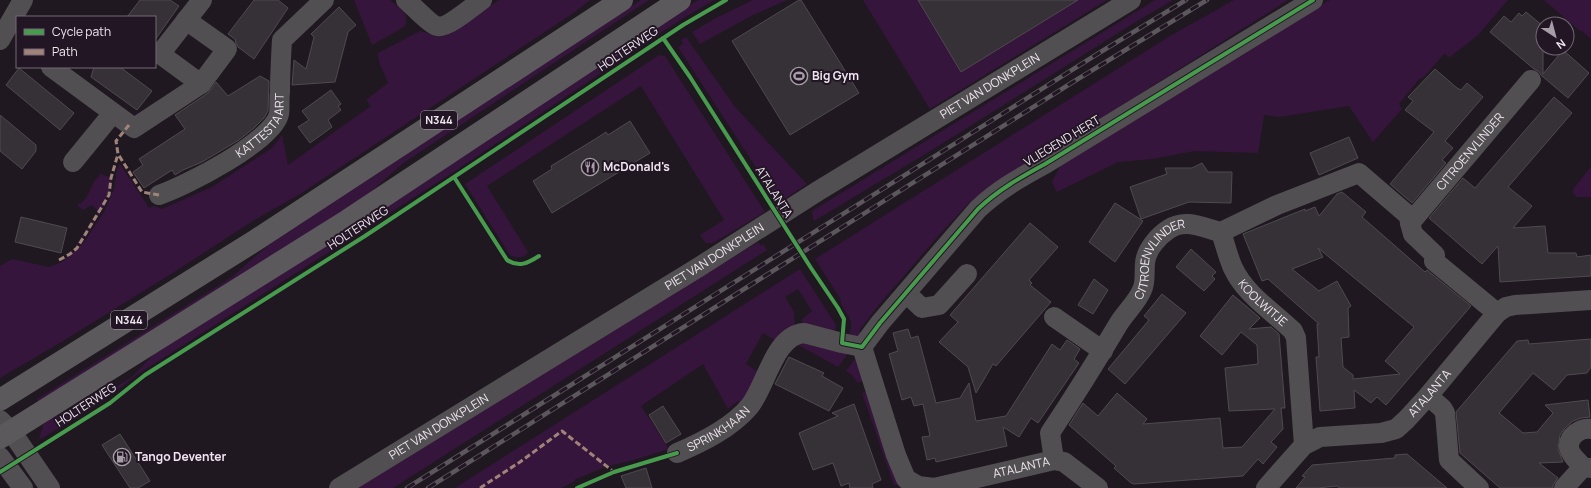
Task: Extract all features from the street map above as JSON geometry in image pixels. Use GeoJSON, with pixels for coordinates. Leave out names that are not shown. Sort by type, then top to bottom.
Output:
{"type":"FeatureCollection","features":[{"type":"Feature","properties":{"kind":"main road","name":"N344"},"geometry":{"type":"LineString","coordinates":[[0,400],[256,240],[622,0]]}},
{"type":"Feature","properties":{"kind":"main road","name":"HOLTERWEG"},"geometry":{"type":"LineString","coordinates":[[4,430],[348,220],[680,0]]}},
{"type":"Feature","properties":{"kind":"street"},"geometry":{"type":"LineString","coordinates":[[17,16],[24,0]]}},
{"type":"Feature","properties":{"kind":"street"},"geometry":{"type":"LineString","coordinates":[[201,84],[160,54],[202,0]]}},
{"type":"Feature","properties":{"kind":"street","name":"KATTESTAART"},"geometry":{"type":"LineString","coordinates":[[159,195],[173,190],[202,175],[244,151],[264,136],[279,115],[282,40],[324,0]]}},
{"type":"Feature","properties":{"kind":"street"},"geometry":{"type":"LineString","coordinates":[[406,0],[438,26],[447,25],[482,0]]}},
{"type":"Feature","properties":{"kind":"street","name":"PIET VAN DONKPLEIN"},"geometry":{"type":"LineString","coordinates":[[339,488],[796,205],[1131,0]]}},
{"type":"Feature","properties":{"kind":"street","name":"VLIEGEND HERT"},"geometry":{"type":"LineString","coordinates":[[862,347],[978,209],[1006,186],[1045,164],[1313,0]]}},
{"type":"Feature","properties":{"kind":"street"},"geometry":{"type":"LineString","coordinates":[[7,38],[16,18]]}},
{"type":"Feature","properties":{"kind":"street"},"geometry":{"type":"LineString","coordinates":[[52,68],[134,128],[201,84],[227,49],[186,20]]}},
{"type":"Feature","properties":{"kind":"street","name":"CITROENVLINDER"},"geometry":{"type":"LineString","coordinates":[[1410,223],[1531,80]]}},
{"type":"Feature","properties":{"kind":"street"},"geometry":{"type":"LineString","coordinates":[[73,162],[113,113]]}},
{"type":"Feature","properties":{"kind":"street"},"geometry":{"type":"LineString","coordinates":[[1221,232],[1271,208],[1359,173],[1409,216],[1412,234],[1435,255],[1434,261],[1497,313]]}},
{"type":"Feature","properties":{"kind":"street","name":"CITROENVLINDER"},"geometry":{"type":"LineString","coordinates":[[1054,460],[1050,433],[1142,290],[1145,275],[1145,262],[1148,252],[1160,235],[1170,228],[1181,224],[1190,224],[1221,232]]}},
{"type":"Feature","properties":{"kind":"street","name":"KOOLWITJE"},"geometry":{"type":"LineString","coordinates":[[1221,232],[1232,267],[1239,278],[1252,295],[1293,330],[1296,338],[1304,445]]}},
{"type":"Feature","properties":{"kind":"street"},"geometry":{"type":"LineString","coordinates":[[906,293],[922,308],[939,305],[967,274]]}},
{"type":"Feature","properties":{"kind":"street","name":"ATALANTA"},"geometry":{"type":"LineString","coordinates":[[1266,488],[1304,445],[1320,437],[1381,434],[1396,429],[1428,396],[1497,313],[1506,307],[1515,305],[1591,300]]}},
{"type":"Feature","properties":{"kind":"street"},"geometry":{"type":"LineString","coordinates":[[1054,317],[1103,352]]}},
{"type":"Feature","properties":{"kind":"street","name":"SPRINKHAAN"},"geometry":{"type":"LineString","coordinates":[[677,453],[707,439],[732,423],[750,406],[781,347],[797,333],[804,333],[862,347]]}},
{"type":"Feature","properties":{"kind":"street","name":"ATALANTA"},"geometry":{"type":"LineString","coordinates":[[862,347],[904,484],[934,488],[1054,460],[1064,462],[1098,488]]}},
{"type":"Feature","properties":{"kind":"street"},"geometry":{"type":"LineString","coordinates":[[1428,396],[1442,408],[1445,413],[1449,460],[1479,488]]}},
{"type":"Feature","properties":{"kind":"street"},"geometry":{"type":"LineString","coordinates":[[1564,488],[1587,468],[1571,452],[1569,447],[1570,442],[1578,432],[1587,428],[1591,429]]}},
{"type":"Feature","properties":{"kind":"street"},"geometry":{"type":"LineString","coordinates":[[4,430],[50,488]]}},
{"type":"Feature","properties":{"kind":"street"},"geometry":{"type":"LineString","coordinates":[[0,457],[23,488]]}},
{"type":"Feature","properties":{"kind":"shaded area"},"geometry":{"type":"Polygon","coordinates":[[[354,0],[390,0],[403,12],[406,23],[404,27],[372,45],[354,0]]]}},
{"type":"Feature","properties":{"kind":"shaded area"},"geometry":{"type":"Polygon","coordinates":[[[499,0],[590,0],[572,14],[300,194],[251,222],[179,269],[0,378],[0,266],[12,259],[49,267],[62,262],[85,241],[104,212],[114,189],[117,169],[120,164],[149,208],[154,206],[162,209],[212,187],[272,148],[282,135],[288,165],[371,106],[366,100],[388,83],[379,62],[378,53],[420,31],[439,36],[451,33],[499,0]]]}},
{"type":"Feature","properties":{"kind":"shaded area"},"geometry":{"type":"Polygon","coordinates":[[[641,0],[649,0],[402,164],[364,198],[39,403],[37,399],[232,277],[274,240],[641,0]]]}},
{"type":"Feature","properties":{"kind":"shaded area"},"geometry":{"type":"Polygon","coordinates":[[[698,0],[714,0],[680,20],[452,173],[138,374],[106,399],[39,440],[43,425],[50,418],[82,408],[132,377],[155,353],[698,0]]]}},
{"type":"Feature","properties":{"kind":"shaded area"},"geometry":{"type":"Polygon","coordinates":[[[753,0],[787,0],[751,16],[700,44],[692,32],[716,18],[753,0]]]}},
{"type":"Feature","properties":{"kind":"shaded area"},"geometry":{"type":"Polygon","coordinates":[[[863,0],[1107,0],[930,109],[863,0]]]}},
{"type":"Feature","properties":{"kind":"shaded area"},"geometry":{"type":"Polygon","coordinates":[[[1155,0],[1173,0],[932,150],[814,221],[812,211],[1155,0]]]}},
{"type":"Feature","properties":{"kind":"shaded area"},"geometry":{"type":"Polygon","coordinates":[[[1234,0],[1288,0],[1105,116],[1046,150],[984,191],[969,203],[939,235],[877,307],[859,331],[864,335],[849,337],[851,329],[850,319],[840,298],[815,259],[1170,36],[1234,0]]]}},
{"type":"Feature","properties":{"kind":"shaded area"},"geometry":{"type":"Polygon","coordinates":[[[1330,0],[1508,0],[1478,35],[1450,57],[1444,54],[1423,78],[1420,78],[1399,104],[1402,109],[1373,142],[1349,106],[1279,117],[1264,115],[1258,153],[1194,151],[1152,159],[1118,162],[1057,192],[1052,182],[1060,166],[1330,0]]]}},
{"type":"Feature","properties":{"kind":"shaded area"},"geometry":{"type":"Polygon","coordinates":[[[1544,0],[1591,0],[1591,39],[1575,27],[1575,16],[1563,16],[1544,0]]]}},
{"type":"Feature","properties":{"kind":"shaded area"},"geometry":{"type":"Polygon","coordinates":[[[686,37],[735,107],[807,184],[779,203],[678,47],[683,44],[681,40],[686,37]]]}},
{"type":"Feature","properties":{"kind":"shaded area"},"geometry":{"type":"Polygon","coordinates":[[[659,55],[665,56],[765,212],[713,243],[706,243],[700,235],[724,220],[641,86],[487,186],[528,252],[524,256],[520,257],[510,255],[465,184],[659,55]]]}},
{"type":"Feature","properties":{"kind":"shaded area"},"geometry":{"type":"Polygon","coordinates":[[[1591,167],[1591,197],[1576,197],[1573,193],[1573,189],[1591,167]]]}},
{"type":"Feature","properties":{"kind":"shaded area"},"geometry":{"type":"Polygon","coordinates":[[[101,174],[112,178],[108,197],[99,215],[75,247],[97,214],[97,210],[92,205],[83,210],[78,206],[78,203],[80,204],[85,199],[96,179],[101,174]]]}},
{"type":"Feature","properties":{"kind":"shaded area"},"geometry":{"type":"Polygon","coordinates":[[[758,242],[761,246],[763,244],[767,250],[393,488],[357,488],[758,242]]]}},
{"type":"Feature","properties":{"kind":"shaded area"},"geometry":{"type":"Polygon","coordinates":[[[800,269],[836,325],[834,334],[803,327],[802,319],[812,311],[798,289],[785,297],[794,312],[795,327],[788,330],[775,340],[763,333],[746,364],[762,374],[742,406],[738,401],[728,409],[703,364],[641,406],[669,449],[605,467],[574,480],[575,481],[561,488],[455,488],[800,269]]]}},
{"type":"Feature","properties":{"kind":"shaded area"},"geometry":{"type":"Polygon","coordinates":[[[798,340],[849,352],[838,367],[793,342],[798,340]]]}},
{"type":"Feature","properties":{"kind":"shaded area"},"geometry":{"type":"Polygon","coordinates":[[[857,356],[863,381],[858,383],[851,374],[846,371],[857,356]]]}},
{"type":"Feature","properties":{"kind":"shaded area"},"geometry":{"type":"Polygon","coordinates":[[[866,392],[899,482],[897,485],[894,485],[862,393],[866,392]]]}},
{"type":"Feature","properties":{"kind":"building"},"geometry":{"type":"Polygon","coordinates":[[[140,0],[170,0],[179,6],[156,39],[156,16],[128,16],[140,0]]]}},
{"type":"Feature","properties":{"kind":"building"},"geometry":{"type":"Polygon","coordinates":[[[254,0],[278,0],[288,8],[254,59],[238,47],[235,41],[236,40],[228,34],[254,0]]]}},
{"type":"Feature","properties":{"kind":"building"},"geometry":{"type":"Polygon","coordinates":[[[801,0],[859,93],[790,135],[732,41],[801,0]]]}},
{"type":"Feature","properties":{"kind":"building"},"geometry":{"type":"Polygon","coordinates":[[[918,0],[1078,0],[961,72],[918,0]]]}},
{"type":"Feature","properties":{"kind":"building"},"geometry":{"type":"Polygon","coordinates":[[[339,7],[356,25],[348,32],[335,82],[292,85],[294,60],[306,69],[314,37],[311,34],[339,7]]]}},
{"type":"Feature","properties":{"kind":"building"},"geometry":{"type":"Polygon","coordinates":[[[1526,12],[1535,19],[1535,56],[1543,56],[1543,74],[1558,56],[1570,56],[1589,73],[1568,98],[1490,32],[1504,16],[1511,22],[1519,13],[1522,16],[1526,12]]]}},
{"type":"Feature","properties":{"kind":"building"},"geometry":{"type":"Polygon","coordinates":[[[19,68],[74,113],[60,130],[6,85],[19,68]]]}},
{"type":"Feature","properties":{"kind":"building"},"geometry":{"type":"Polygon","coordinates":[[[94,68],[121,68],[152,91],[137,110],[91,77],[94,68]]]}},
{"type":"Feature","properties":{"kind":"building"},"geometry":{"type":"Polygon","coordinates":[[[1435,69],[1457,88],[1461,90],[1467,83],[1483,97],[1445,141],[1453,148],[1442,160],[1446,163],[1412,203],[1390,184],[1434,132],[1405,110],[1413,101],[1408,97],[1435,69]]]}},
{"type":"Feature","properties":{"kind":"building"},"geometry":{"type":"Polygon","coordinates":[[[260,76],[269,81],[268,111],[264,118],[254,128],[239,140],[202,162],[175,175],[172,170],[144,188],[133,172],[143,165],[139,159],[185,129],[175,115],[208,93],[216,82],[228,96],[260,76]]]}},
{"type":"Feature","properties":{"kind":"building"},"geometry":{"type":"Polygon","coordinates":[[[331,90],[341,104],[338,106],[341,110],[328,120],[332,127],[310,143],[298,127],[309,120],[302,111],[331,90]]]}},
{"type":"Feature","properties":{"kind":"building"},"geometry":{"type":"Polygon","coordinates":[[[1554,97],[1572,113],[1508,187],[1532,206],[1513,228],[1545,226],[1548,253],[1576,253],[1577,257],[1591,255],[1591,276],[1500,282],[1498,246],[1482,264],[1429,218],[1463,178],[1475,188],[1554,97]]]}},
{"type":"Feature","properties":{"kind":"building"},"geometry":{"type":"Polygon","coordinates":[[[0,115],[36,145],[36,151],[22,169],[0,151],[0,115]]]}},
{"type":"Feature","properties":{"kind":"building"},"geometry":{"type":"Polygon","coordinates":[[[630,121],[650,153],[552,213],[533,181],[552,169],[551,166],[606,132],[608,135],[630,121]]]}},
{"type":"Feature","properties":{"kind":"building"},"geometry":{"type":"Polygon","coordinates":[[[1349,137],[1358,158],[1319,175],[1310,153],[1349,137]]]}},
{"type":"Feature","properties":{"kind":"building"},"geometry":{"type":"Polygon","coordinates":[[[1202,163],[1208,172],[1232,172],[1231,203],[1189,202],[1141,219],[1130,187],[1167,174],[1165,168],[1192,168],[1202,163]]]}},
{"type":"Feature","properties":{"kind":"building"},"geometry":{"type":"Polygon","coordinates":[[[1342,192],[1366,212],[1362,217],[1425,272],[1427,270],[1471,306],[1386,405],[1377,397],[1371,403],[1354,390],[1355,408],[1320,411],[1316,357],[1319,357],[1317,324],[1319,324],[1268,279],[1262,281],[1243,234],[1305,209],[1305,211],[1315,207],[1319,216],[1337,194],[1342,192]],[[1318,248],[1323,257],[1292,269],[1319,291],[1337,281],[1351,306],[1348,308],[1349,337],[1341,338],[1343,367],[1353,375],[1353,379],[1400,374],[1385,361],[1414,327],[1318,248]]]}},
{"type":"Feature","properties":{"kind":"building"},"geometry":{"type":"Polygon","coordinates":[[[1115,203],[1143,221],[1115,262],[1089,242],[1115,203]]]}},
{"type":"Feature","properties":{"kind":"building"},"geometry":{"type":"Polygon","coordinates":[[[21,217],[67,228],[61,253],[15,242],[21,217]]]}},
{"type":"Feature","properties":{"kind":"building"},"geometry":{"type":"Polygon","coordinates":[[[1030,223],[1058,247],[1029,280],[1032,283],[1030,285],[1051,302],[996,366],[993,364],[976,393],[968,367],[939,342],[958,322],[950,315],[1030,223]]]}},
{"type":"Feature","properties":{"kind":"building"},"geometry":{"type":"Polygon","coordinates":[[[1191,249],[1216,272],[1212,276],[1215,279],[1204,291],[1176,267],[1191,249]]]}},
{"type":"Feature","properties":{"kind":"building"},"geometry":{"type":"Polygon","coordinates":[[[1094,279],[1108,290],[1093,314],[1078,305],[1094,279]]]}},
{"type":"Feature","properties":{"kind":"building"},"geometry":{"type":"Polygon","coordinates":[[[1162,294],[1186,313],[1125,384],[1108,369],[1149,320],[1144,316],[1162,294]]]}},
{"type":"Feature","properties":{"kind":"building"},"geometry":{"type":"Polygon","coordinates":[[[1233,295],[1260,318],[1249,329],[1271,327],[1279,334],[1285,408],[1281,408],[1283,429],[1271,442],[1277,447],[1263,464],[1258,459],[1243,476],[1131,483],[1114,468],[1116,466],[1069,425],[1083,403],[1098,416],[1117,393],[1147,419],[1143,424],[1220,418],[1223,448],[1242,447],[1275,409],[1229,411],[1225,368],[1258,364],[1257,345],[1241,332],[1222,355],[1200,336],[1233,295]]]}},
{"type":"Feature","properties":{"kind":"building"},"geometry":{"type":"Polygon","coordinates":[[[908,329],[911,338],[918,336],[936,403],[960,398],[969,383],[976,421],[1006,416],[1052,344],[1060,350],[1067,340],[1080,349],[1074,359],[1079,363],[1038,423],[1031,418],[1019,437],[1003,427],[1007,446],[936,462],[935,458],[927,460],[922,437],[930,436],[923,404],[914,406],[911,397],[902,400],[889,354],[898,351],[893,333],[908,329]]]}},
{"type":"Feature","properties":{"kind":"building"},"geometry":{"type":"Polygon","coordinates":[[[1591,339],[1591,367],[1587,373],[1567,375],[1554,390],[1533,373],[1499,413],[1523,433],[1537,432],[1553,413],[1545,405],[1588,400],[1590,417],[1573,421],[1560,435],[1558,449],[1563,462],[1539,463],[1558,478],[1553,485],[1553,488],[1500,488],[1460,453],[1456,412],[1517,341],[1528,340],[1529,344],[1591,339]]]}},
{"type":"Feature","properties":{"kind":"building"},"geometry":{"type":"Polygon","coordinates":[[[789,357],[824,373],[822,376],[843,388],[829,411],[775,384],[789,357]]]}},
{"type":"Feature","properties":{"kind":"building"},"geometry":{"type":"Polygon","coordinates":[[[854,404],[881,480],[872,484],[873,488],[850,488],[849,483],[841,486],[833,463],[813,470],[799,433],[838,416],[832,413],[854,404]]]}},
{"type":"Feature","properties":{"kind":"building"},"geometry":{"type":"Polygon","coordinates":[[[663,406],[681,434],[666,443],[649,415],[663,406]]]}},
{"type":"Feature","properties":{"kind":"building"},"geometry":{"type":"Polygon","coordinates":[[[120,434],[150,481],[138,488],[130,488],[102,445],[120,434]]]}},
{"type":"Feature","properties":{"kind":"building"},"geometry":{"type":"Polygon","coordinates":[[[1407,454],[1447,488],[1339,488],[1338,486],[1296,488],[1305,477],[1302,476],[1312,465],[1395,458],[1395,455],[1407,454]]]}},
{"type":"Feature","properties":{"kind":"building"},"geometry":{"type":"Polygon","coordinates":[[[646,468],[652,488],[626,488],[621,476],[646,468]]]}},
{"type":"Feature","properties":{"kind":"railway"},"geometry":{"type":"LineString","coordinates":[[407,488],[1099,53],[1186,0]]}},
{"type":"Feature","properties":{"kind":"railway"},"geometry":{"type":"LineString","coordinates":[[428,488],[1073,82],[1207,0]]}},
{"type":"Feature","properties":{"kind":"marked path"},"geometry":{"type":"LineString","coordinates":[[129,125],[116,141],[118,154],[142,192],[159,195]]}},
{"type":"Feature","properties":{"kind":"marked path"},"geometry":{"type":"LineString","coordinates":[[59,260],[77,248],[109,195],[111,178],[118,154]]}},
{"type":"Feature","properties":{"kind":"marked path"},"geometry":{"type":"LineString","coordinates":[[480,488],[520,462],[562,431],[614,472]]}},
{"type":"Feature","properties":{"kind":"cycle path"},"geometry":{"type":"LineString","coordinates":[[0,472],[110,403],[145,375],[365,236],[683,25],[726,0]]}},
{"type":"Feature","properties":{"kind":"cycle path"},"geometry":{"type":"LineString","coordinates":[[663,38],[690,77],[838,308],[844,319],[842,343],[862,347],[880,323],[978,209],[994,196],[1019,179],[1313,0]]}},
{"type":"Feature","properties":{"kind":"cycle path"},"geometry":{"type":"LineString","coordinates":[[454,177],[507,260],[516,264],[523,264],[539,256]]}},
{"type":"Feature","properties":{"kind":"cycle path"},"geometry":{"type":"LineString","coordinates":[[577,488],[614,472],[677,453]]}},
{"type":"Feature","properties":{"kind":"place","name":"Big Gym"},"geometry":{"type":"Point","coordinates":[799,76]}},
{"type":"Feature","properties":{"kind":"place","name":"McDonald's"},"geometry":{"type":"Point","coordinates":[590,167]}},
{"type":"Feature","properties":{"kind":"place","name":"Tango Deventer"},"geometry":{"type":"Point","coordinates":[122,457]}}]}
